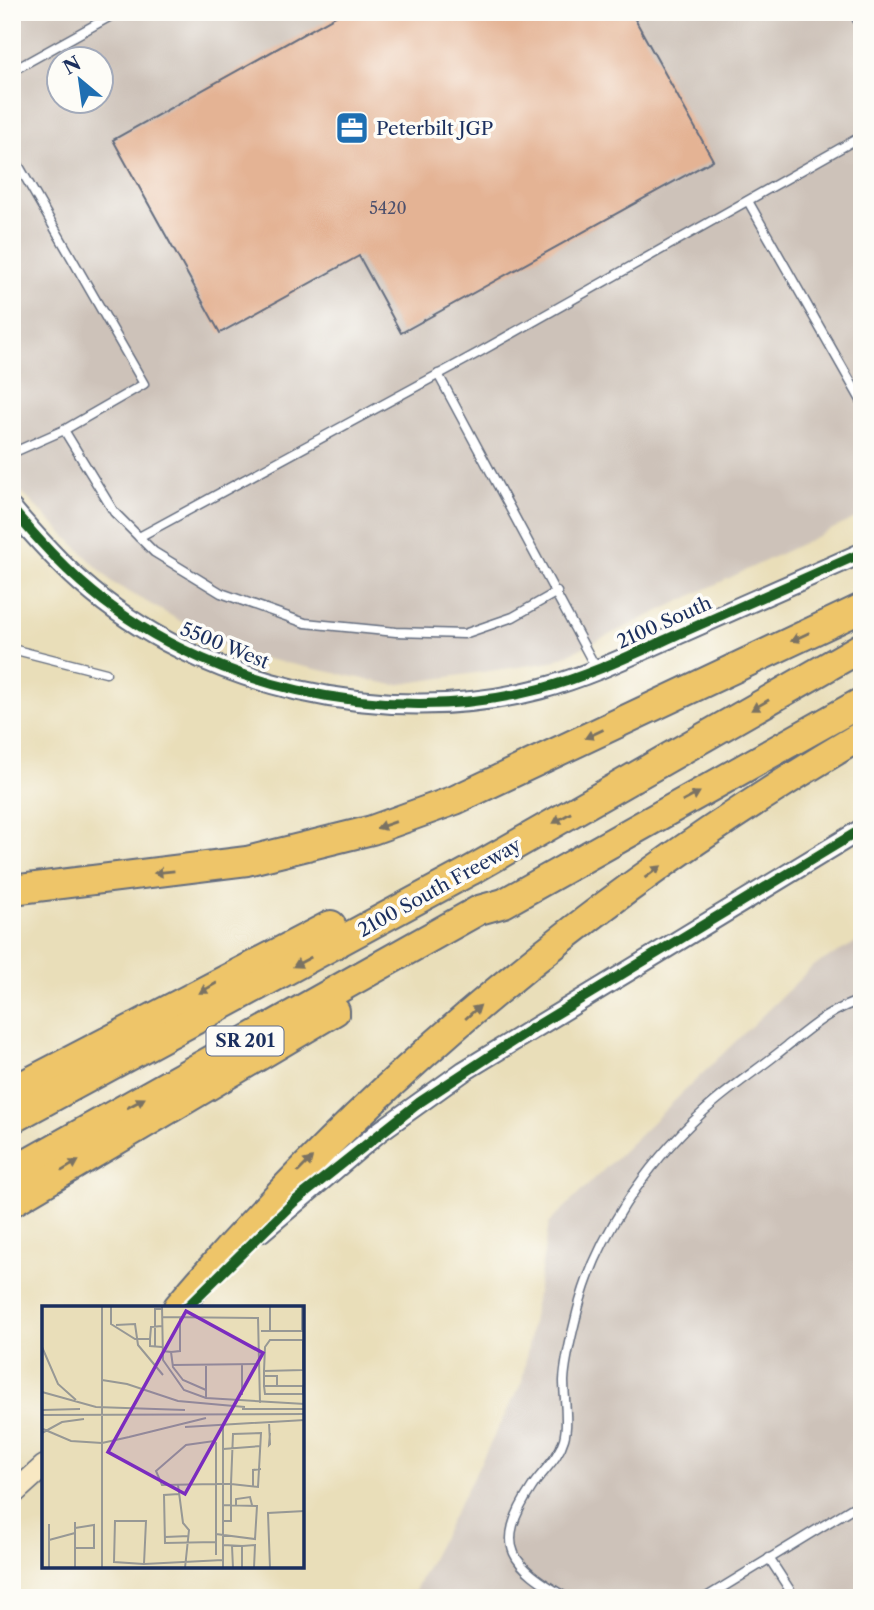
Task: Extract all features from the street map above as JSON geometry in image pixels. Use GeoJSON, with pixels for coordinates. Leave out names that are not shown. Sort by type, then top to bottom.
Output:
{"type":"FeatureCollection","features":[{"type":"Feature","properties":{"kind":"highway"},"geometry":{"type":"LineString","coordinates":[[12,890],[226,864],[372,830],[455,800],[862,608]]}},
{"type":"Feature","properties":{"kind":"highway","name":"2100 South Freeway"},"geometry":{"type":"LineString","coordinates":[[12,1119],[470,871],[862,648]]}},
{"type":"Feature","properties":{"kind":"highway","name":"2100 South Freeway"},"geometry":{"type":"LineString","coordinates":[[12,1172],[479,910],[503,903],[862,702]]}},
{"type":"Feature","properties":{"kind":"highway"},"geometry":{"type":"LineString","coordinates":[[179,1306],[291,1179],[490,997],[597,913],[714,828],[862,735]]}},
{"type":"Feature","properties":{"kind":"highway"},"geometry":{"type":"LineString","coordinates":[[12,1091],[400,888],[470,871]]}},
{"type":"Feature","properties":{"kind":"highway"},"geometry":{"type":"LineString","coordinates":[[12,1202],[292,1038],[503,903]]}},
{"type":"Feature","properties":{"kind":"main road"},"geometry":{"type":"LineString","coordinates":[[12,1495],[42,1468]]}},
{"type":"Feature","properties":{"kind":"street","name":"5500 West"},"geometry":{"type":"LineString","coordinates":[[12,509],[83,583],[119,611],[173,644],[239,673],[303,691],[363,701],[419,703],[472,700]]}},
{"type":"Feature","properties":{"kind":"street","name":"2100 South"},"geometry":{"type":"LineString","coordinates":[[472,700],[539,689],[597,670],[862,553]]}},
{"type":"Feature","properties":{"kind":"street"},"geometry":{"type":"LineString","coordinates":[[188,1306],[294,1202],[420,1102],[579,999],[862,829]]}},
{"type":"Feature","properties":{"kind":"lane"},"geometry":{"type":"LineString","coordinates":[[12,71],[118,12]]}},
{"type":"Feature","properties":{"kind":"lane"},"geometry":{"type":"LineString","coordinates":[[853,12],[862,28]]}},
{"type":"Feature","properties":{"kind":"lane"},"geometry":{"type":"LineString","coordinates":[[139,537],[438,374],[862,136]]}},
{"type":"Feature","properties":{"kind":"lane"},"geometry":{"type":"LineString","coordinates":[[12,154],[144,384],[64,430],[12,453]]}},
{"type":"Feature","properties":{"kind":"lane"},"geometry":{"type":"LineString","coordinates":[[748,201],[862,402]]}},
{"type":"Feature","properties":{"kind":"lane"},"geometry":{"type":"LineString","coordinates":[[438,374],[597,670]]}},
{"type":"Feature","properties":{"kind":"lane"},"geometry":{"type":"LineString","coordinates":[[64,430],[114,512],[154,552],[221,593],[310,624],[464,634],[513,617],[557,592]]}},
{"type":"Feature","properties":{"kind":"lane"},"geometry":{"type":"LineString","coordinates":[[12,649],[106,673]]}},
{"type":"Feature","properties":{"kind":"lane"},"geometry":{"type":"LineString","coordinates":[[567,1598],[536,1579],[519,1563],[510,1548],[510,1530],[532,1486],[555,1461],[565,1437],[564,1377],[577,1311],[595,1259],[646,1175],[702,1112],[831,1012],[862,1000]]}},
{"type":"Feature","properties":{"kind":"lane"},"geometry":{"type":"LineString","coordinates":[[705,1598],[862,1503]]}},
{"type":"Feature","properties":{"kind":"lane"},"geometry":{"type":"LineString","coordinates":[[769,1558],[795,1598]]}},
{"type":"Feature","properties":{"kind":"shaded area"},"geometry":{"type":"Polygon","coordinates":[[[12,12],[862,12],[862,515],[552,662],[394,685],[237,653],[113,583],[23,494],[12,477],[12,12]]]}},
{"type":"Feature","properties":{"kind":"shaded area"},"geometry":{"type":"Polygon","coordinates":[[[862,939],[862,1598],[411,1598],[522,1382],[549,1223],[813,966],[862,939]]]}},
{"type":"Feature","properties":{"kind":"building"},"geometry":{"type":"Polygon","coordinates":[[[343,12],[631,12],[713,160],[401,333],[359,256],[220,333],[113,140],[343,12]]]}},
{"type":"Feature","properties":{"kind":"cycle path"},"geometry":{"type":"LineString","coordinates":[[12,509],[45,547],[81,582],[129,619],[181,649],[238,673],[298,690],[359,701],[420,704],[481,700],[540,689],[630,656],[862,553]]}},
{"type":"Feature","properties":{"kind":"cycle path"},"geometry":{"type":"LineString","coordinates":[[188,1306],[294,1202],[420,1102],[533,1028],[862,829]]}},
{"type":"Feature","properties":{"kind":"place","name":"Peterbilt JGP"},"geometry":{"type":"Point","coordinates":[352,128]}}]}
